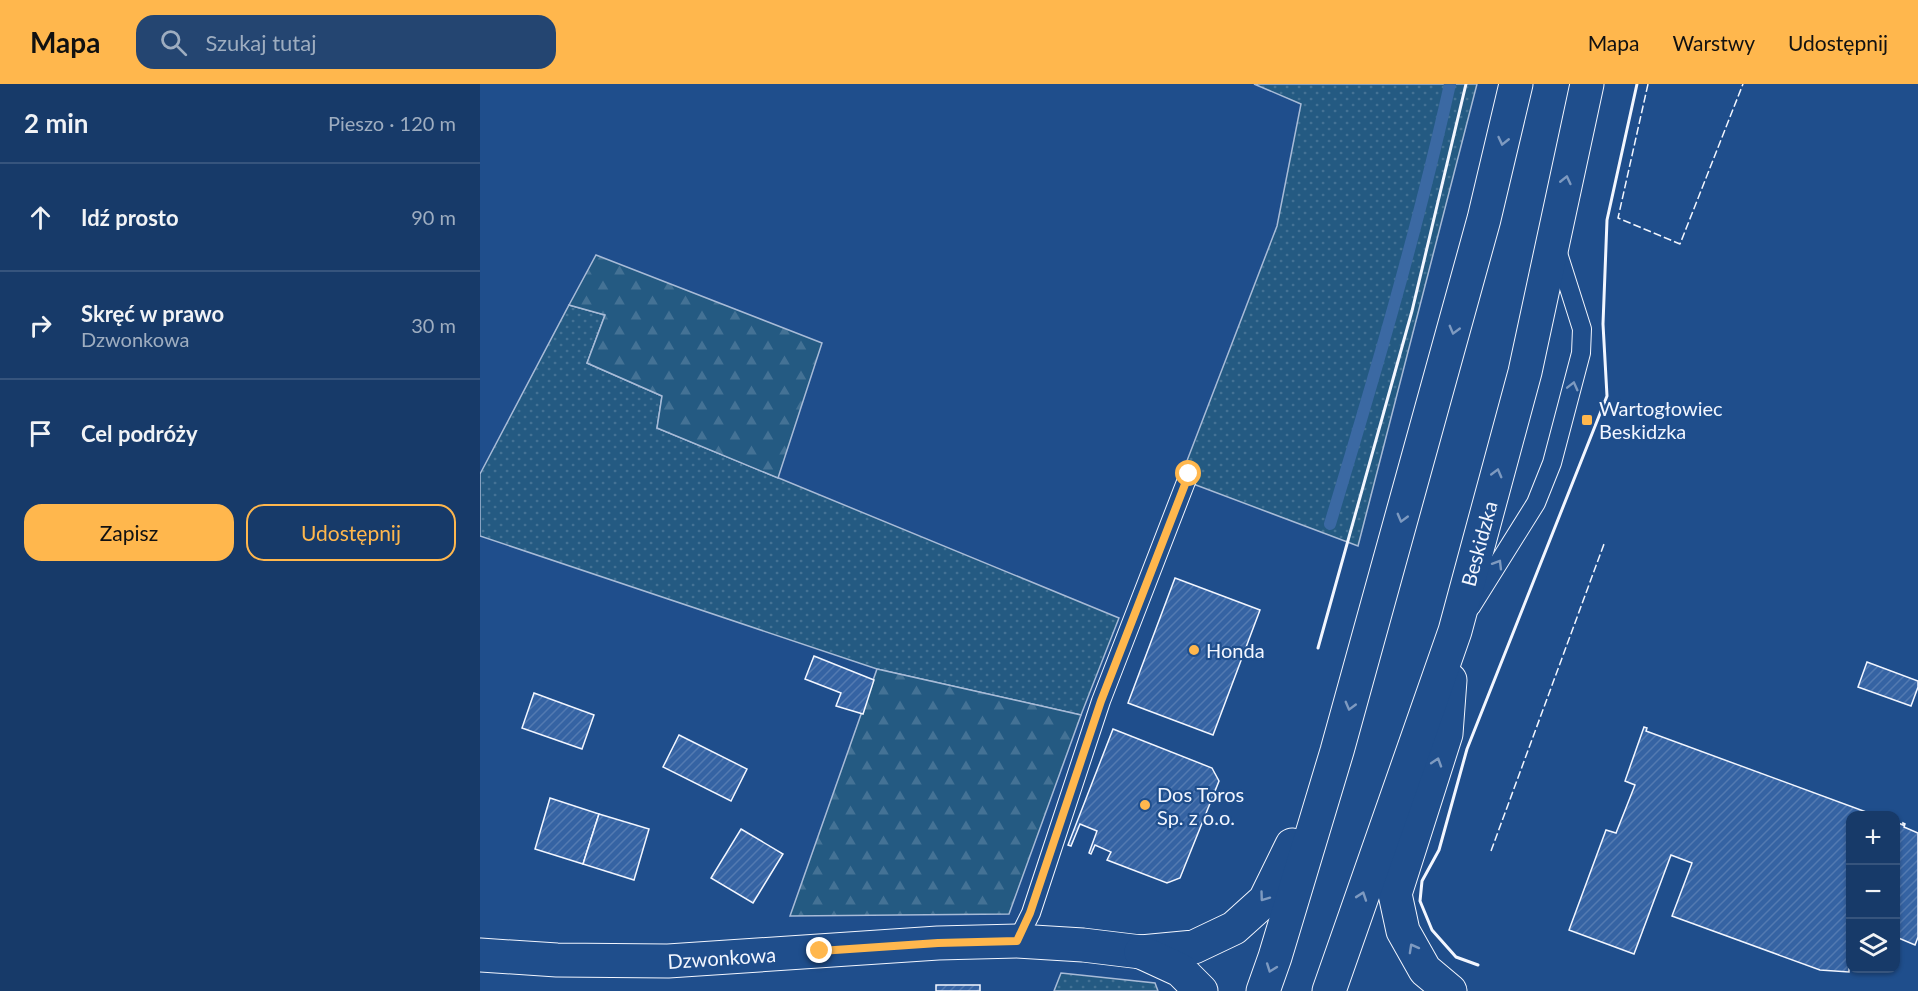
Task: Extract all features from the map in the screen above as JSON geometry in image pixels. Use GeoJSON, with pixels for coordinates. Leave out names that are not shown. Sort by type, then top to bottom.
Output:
{"type":"FeatureCollection","features":[{"type":"Feature","properties":{"kind":"main road"},"geometry":{"type":"LineString","coordinates":[[1263,991],[1337,751],[1484,219],[1516,84]]}},
{"type":"Feature","properties":{"kind":"main road","name":"Beskidzka"},"geometry":{"type":"LineString","coordinates":[[1329,991],[1455,631],[1525,372],[1587,84]]}},
{"type":"Feature","properties":{"kind":"main road"},"geometry":{"type":"LineString","coordinates":[[1450,991],[1425,970],[1403,931],[1395,894],[1446,734],[1455,631]]}},
{"type":"Feature","properties":{"kind":"main road"},"geometry":{"type":"LineString","coordinates":[[1141,952],[1194,947],[1234,928],[1265,900],[1337,751]]}},
{"type":"Feature","properties":{"kind":"main road","name":"Dzwonkowa"},"geometry":{"type":"LineString","coordinates":[[480,955],[556,960],[668,961],[938,943],[1017,941],[1083,945],[1141,952]]}},
{"type":"Feature","properties":{"kind":"main road"},"geometry":{"type":"LineString","coordinates":[[1141,952],[1180,970],[1201,991]]}},
{"type":"Feature","properties":{"kind":"lane"},"geometry":{"type":"LineString","coordinates":[[1455,631],[1536,502],[1552,463],[1570,398],[1581,353],[1582,328],[1553,237]]}},
{"type":"Feature","properties":{"kind":"lane"},"geometry":{"type":"LineString","coordinates":[[1017,941],[1030,913],[1101,701],[1189,474]]}},
{"type":"Feature","properties":{"kind":"green space"},"geometry":{"type":"Polygon","coordinates":[[[1254,84],[1477,84],[1358,546],[1180,479],[1277,226],[1301,104],[1254,84]]]}},
{"type":"Feature","properties":{"kind":"green space"},"geometry":{"type":"Polygon","coordinates":[[[596,255],[822,343],[778,478],[657,428],[662,396],[587,363],[605,315],[569,305],[596,255]]]}},
{"type":"Feature","properties":{"kind":"green space"},"geometry":{"type":"Polygon","coordinates":[[[569,305],[605,315],[587,363],[662,396],[657,428],[1119,618],[1081,715],[877,669],[480,536],[480,474],[569,305]]]}},
{"type":"Feature","properties":{"kind":"green space"},"geometry":{"type":"Polygon","coordinates":[[[877,669],[1081,715],[1009,914],[790,916],[877,669]]]}},
{"type":"Feature","properties":{"kind":"green space"},"geometry":{"type":"Polygon","coordinates":[[[1061,973],[1155,983],[1158,991],[1054,991],[1061,973]]]}},
{"type":"Feature","properties":{"kind":"building"},"geometry":{"type":"Polygon","coordinates":[[[1175,578],[1260,610],[1213,735],[1128,703],[1175,578]]]}},
{"type":"Feature","properties":{"kind":"building"},"geometry":{"type":"Polygon","coordinates":[[[814,656],[874,680],[863,714],[836,706],[841,693],[805,679],[814,656]]]}},
{"type":"Feature","properties":{"kind":"building"},"geometry":{"type":"Polygon","coordinates":[[[1867,662],[1918,681],[1911,706],[1858,687],[1867,662]]]}},
{"type":"Feature","properties":{"kind":"building"},"geometry":{"type":"Polygon","coordinates":[[[534,693],[594,715],[582,749],[522,728],[534,693]]]}},
{"type":"Feature","properties":{"kind":"building"},"geometry":{"type":"Polygon","coordinates":[[[1644,727],[1647,728],[1646,731],[1863,811],[1846,811],[1846,972],[1820,970],[1672,916],[1692,863],[1671,855],[1634,954],[1569,930],[1606,830],[1616,833],[1635,785],[1625,781],[1644,727]]]}},
{"type":"Feature","properties":{"kind":"building"},"geometry":{"type":"Polygon","coordinates":[[[1113,729],[1212,768],[1219,781],[1180,878],[1167,883],[1107,860],[1111,852],[1095,845],[1091,854],[1089,853],[1097,831],[1080,824],[1071,846],[1068,845],[1113,729]]]}},
{"type":"Feature","properties":{"kind":"building"},"geometry":{"type":"Polygon","coordinates":[[[679,735],[747,769],[731,801],[663,767],[679,735]]]}},
{"type":"Feature","properties":{"kind":"building"},"geometry":{"type":"Polygon","coordinates":[[[550,798],[599,814],[583,864],[535,849],[550,798]]]}},
{"type":"Feature","properties":{"kind":"building"},"geometry":{"type":"Polygon","coordinates":[[[599,814],[649,829],[634,880],[583,864],[599,814]]]}},
{"type":"Feature","properties":{"kind":"building"},"geometry":{"type":"Polygon","coordinates":[[[1903,823],[1904,827],[1918,833],[1918,937],[1915,945],[1900,939],[1900,824],[1903,825],[1903,823]]]}},
{"type":"Feature","properties":{"kind":"building"},"geometry":{"type":"Polygon","coordinates":[[[741,829],[783,854],[753,903],[711,878],[741,829]]]}},
{"type":"Feature","properties":{"kind":"building"},"geometry":{"type":"Polygon","coordinates":[[[936,985],[980,985],[980,991],[936,991],[936,985]]]}},
{"type":"Feature","properties":{"kind":"waterway"},"geometry":{"type":"LineString","coordinates":[[1330,524],[1379,360],[1450,84]]}},
{"type":"Feature","properties":{"kind":"fence"},"geometry":{"type":"LineString","coordinates":[[1648,84],[1618,218],[1680,244],[1743,84]]}},
{"type":"Feature","properties":{"kind":"fence"},"geometry":{"type":"LineString","coordinates":[[1491,851],[1604,544]]}},
{"type":"Feature","properties":{"kind":"wall"},"geometry":{"type":"LineString","coordinates":[[1318,648],[1412,311],[1466,84]]}},
{"type":"Feature","properties":{"kind":"wall"},"geometry":{"type":"LineString","coordinates":[[1478,965],[1456,957],[1432,930],[1420,901],[1422,881],[1439,850],[1467,749],[1607,396],[1603,324],[1607,220],[1637,84]]}},
{"type":"Feature","properties":{"kind":"place","name":"Wartogłowiec Beskidzka"},"geometry":{"type":"Point","coordinates":[1587,420]}},
{"type":"Feature","properties":{"kind":"place","name":"Honda"},"geometry":{"type":"Point","coordinates":[1194,650]}},
{"type":"Feature","properties":{"kind":"place","name":"Dos Toros Sp. z o.o."},"geometry":{"type":"Point","coordinates":[1145,805]}},
{"type":"Feature","properties":{"kind":"route"},"geometry":{"type":"LineString","coordinates":[[820,951],[938,943],[1017,941],[1030,913],[1101,701],[1189,474]]}}]}
